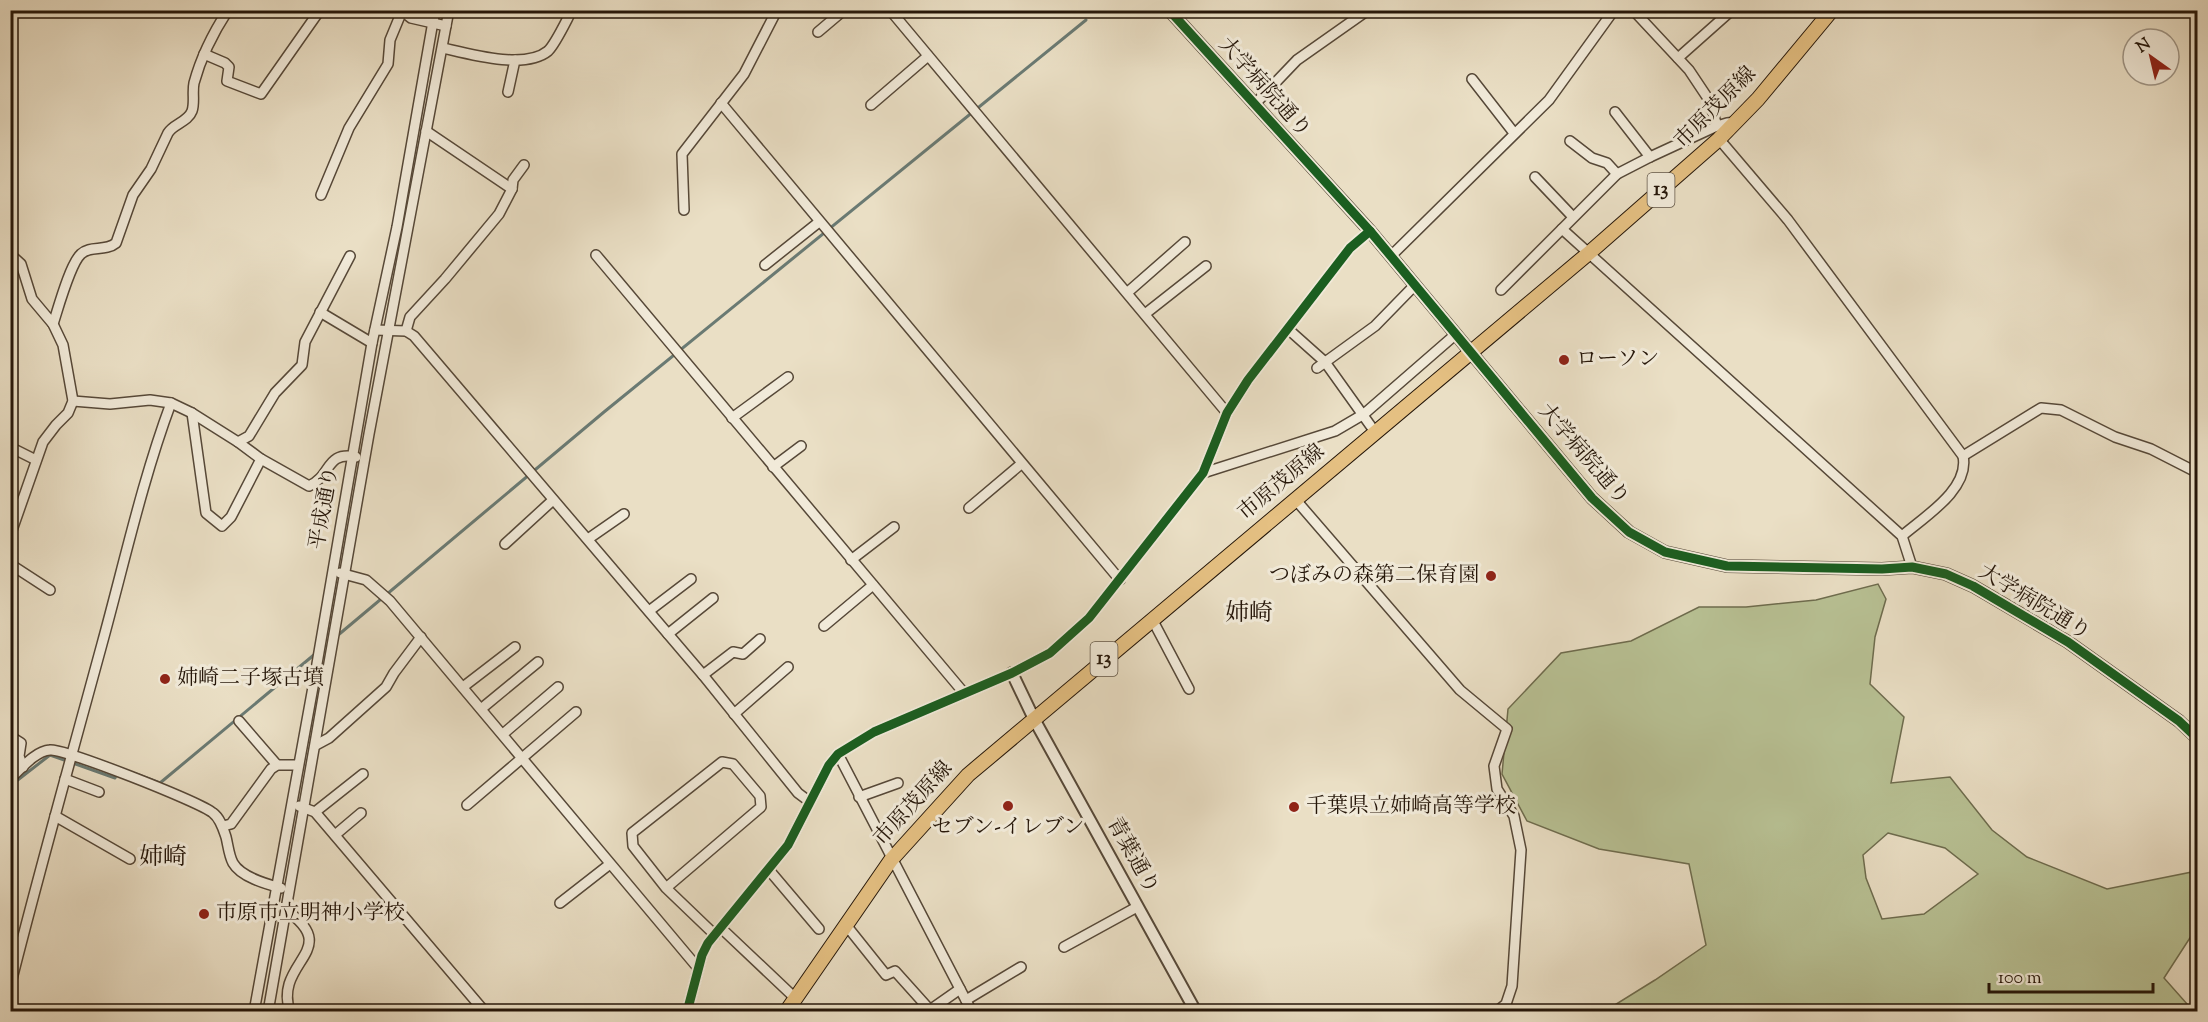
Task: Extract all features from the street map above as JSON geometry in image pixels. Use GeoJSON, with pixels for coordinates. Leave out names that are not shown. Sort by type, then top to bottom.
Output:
{"type":"FeatureCollection","features":[{"type":"Feature","properties":{"kind":"main road","name":"市原茂原線"},"geometry":{"type":"LineString","coordinates":[[786,1011],[891,860],[968,775],[1590,253],[1718,133],[1737,122],[1832,10]]}},
{"type":"Feature","properties":{"kind":"street"},"geometry":{"type":"LineString","coordinates":[[53,324],[71,271],[81,254],[91,249],[106,249],[116,243],[133,195],[151,169],[168,133],[193,110],[193,86],[204,54],[211,36],[228,10]]}},
{"type":"Feature","properties":{"kind":"street"},"geometry":{"type":"LineString","coordinates":[[204,54],[229,67],[228,81],[261,94],[320,10]]}},
{"type":"Feature","properties":{"kind":"street","name":"平成通り"},"geometry":{"type":"LineString","coordinates":[[254,1011],[372,343],[399,216],[435,10]]}},
{"type":"Feature","properties":{"kind":"street","name":"平成通り"},"geometry":{"type":"LineString","coordinates":[[268,1011],[364,459],[449,10]]}},
{"type":"Feature","properties":{"kind":"street"},"geometry":{"type":"LineString","coordinates":[[443,48],[467,54],[515,60],[534,58],[549,50],[572,10]]}},
{"type":"Feature","properties":{"kind":"street"},"geometry":{"type":"LineString","coordinates":[[684,210],[682,154],[744,74],[777,10]]}},
{"type":"Feature","properties":{"kind":"street"},"geometry":{"type":"LineString","coordinates":[[818,32],[844,10]]}},
{"type":"Feature","properties":{"kind":"street"},"geometry":{"type":"LineString","coordinates":[[890,10],[1227,413]]}},
{"type":"Feature","properties":{"kind":"street","name":"大学病院通り"},"geometry":{"type":"LineString","coordinates":[[1169,10],[1392,256],[1592,498],[1629,532],[1665,552],[1727,566],[1882,569],[1912,567],[1946,574],[1973,586],[2068,642],[2179,721],[2198,739]]}},
{"type":"Feature","properties":{"kind":"street"},"geometry":{"type":"LineString","coordinates":[[1254,105],[1297,60],[1368,10]]}},
{"type":"Feature","properties":{"kind":"street"},"geometry":{"type":"LineString","coordinates":[[1392,256],[1549,100],[1614,10]]}},
{"type":"Feature","properties":{"kind":"street"},"geometry":{"type":"LineString","coordinates":[[1633,10],[1689,70],[1709,100],[1718,133],[1788,220],[1963,456],[1965,467],[1961,480],[1952,492],[1902,536]]}},
{"type":"Feature","properties":{"kind":"street"},"geometry":{"type":"LineString","coordinates":[[1678,58],[1732,10]]}},
{"type":"Feature","properties":{"kind":"street"},"geometry":{"type":"LineString","coordinates":[[321,195],[349,128],[388,64],[390,40],[401,11],[411,18],[446,26]]}},
{"type":"Feature","properties":{"kind":"street"},"geometry":{"type":"LineString","coordinates":[[871,105],[928,56]]}},
{"type":"Feature","properties":{"kind":"street"},"geometry":{"type":"LineString","coordinates":[[508,92],[515,60]]}},
{"type":"Feature","properties":{"kind":"street"},"geometry":{"type":"LineString","coordinates":[[1472,79],[1514,134]]}},
{"type":"Feature","properties":{"kind":"street"},"geometry":{"type":"LineString","coordinates":[[721,103],[1120,580]]}},
{"type":"Feature","properties":{"kind":"street"},"geometry":{"type":"LineString","coordinates":[[1616,112],[1650,157]]}},
{"type":"Feature","properties":{"kind":"street"},"geometry":{"type":"LineString","coordinates":[[426,131],[512,189]]}},
{"type":"Feature","properties":{"kind":"street"},"geometry":{"type":"LineString","coordinates":[[1501,290],[1617,174],[1650,157],[1718,133]]}},
{"type":"Feature","properties":{"kind":"street"},"geometry":{"type":"LineString","coordinates":[[1570,141],[1592,158],[1607,163],[1617,174]]}},
{"type":"Feature","properties":{"kind":"street"},"geometry":{"type":"LineString","coordinates":[[406,331],[410,317],[499,214],[512,189],[513,180],[524,165]]}},
{"type":"Feature","properties":{"kind":"street"},"geometry":{"type":"LineString","coordinates":[[1535,177],[1573,217]]}},
{"type":"Feature","properties":{"kind":"street"},"geometry":{"type":"LineString","coordinates":[[765,265],[819,222]]}},
{"type":"Feature","properties":{"kind":"street"},"geometry":{"type":"LineString","coordinates":[[1562,229],[1902,536],[1912,567]]}},
{"type":"Feature","properties":{"kind":"street"},"geometry":{"type":"LineString","coordinates":[[687,1011],[702,955],[789,845],[829,765],[838,754],[874,732],[1012,673],[1050,653],[1089,618],[1203,473],[1227,413],[1248,380],[1350,248],[1370,231]]}},
{"type":"Feature","properties":{"kind":"street"},"geometry":{"type":"LineString","coordinates":[[1128,292],[1185,242]]}},
{"type":"Feature","properties":{"kind":"street"},"geometry":{"type":"LineString","coordinates":[[10,254],[21,264],[32,299],[53,324],[63,345],[73,400],[68,413],[43,442],[10,536]]}},
{"type":"Feature","properties":{"kind":"street"},"geometry":{"type":"LineString","coordinates":[[596,255],[964,693]]}},
{"type":"Feature","properties":{"kind":"street"},"geometry":{"type":"LineString","coordinates":[[238,442],[249,436],[275,393],[302,365],[305,342],[350,256]]}},
{"type":"Feature","properties":{"kind":"street"},"geometry":{"type":"LineString","coordinates":[[1145,314],[1206,266]]}},
{"type":"Feature","properties":{"kind":"street"},"geometry":{"type":"LineString","coordinates":[[1321,365],[1375,326],[1415,285]]}},
{"type":"Feature","properties":{"kind":"street"},"geometry":{"type":"LineString","coordinates":[[320,312],[372,343]]}},
{"type":"Feature","properties":{"kind":"street"},"geometry":{"type":"LineString","coordinates":[[1288,329],[1364,414],[1375,432]]}},
{"type":"Feature","properties":{"kind":"street"},"geometry":{"type":"LineString","coordinates":[[375,330],[406,331],[414,336],[649,611],[798,793],[810,802]]}},
{"type":"Feature","properties":{"kind":"street"},"geometry":{"type":"LineString","coordinates":[[1203,473],[1335,431],[1364,414],[1456,334]]}},
{"type":"Feature","properties":{"kind":"street"},"geometry":{"type":"LineString","coordinates":[[732,418],[788,377]]}},
{"type":"Feature","properties":{"kind":"street"},"geometry":{"type":"LineString","coordinates":[[73,400],[111,404],[150,400],[171,403],[192,413],[261,459],[309,486],[315,483],[336,458],[344,455],[364,459]]}},
{"type":"Feature","properties":{"kind":"street"},"geometry":{"type":"LineString","coordinates":[[10,987],[133,528],[162,426],[171,403]]}},
{"type":"Feature","properties":{"kind":"street"},"geometry":{"type":"LineString","coordinates":[[1963,456],[2041,408],[2061,410],[2115,437],[2151,449],[2198,473]]}},
{"type":"Feature","properties":{"kind":"street"},"geometry":{"type":"LineString","coordinates":[[192,413],[206,513],[222,526],[231,517],[261,459]]}},
{"type":"Feature","properties":{"kind":"street"},"geometry":{"type":"LineString","coordinates":[[773,467],[801,446]]}},
{"type":"Feature","properties":{"kind":"street"},"geometry":{"type":"LineString","coordinates":[[10,447],[36,460]]}},
{"type":"Feature","properties":{"kind":"street"},"geometry":{"type":"LineString","coordinates":[[969,508],[1021,464]]}},
{"type":"Feature","properties":{"kind":"street"},"geometry":{"type":"LineString","coordinates":[[505,544],[554,500]]}},
{"type":"Feature","properties":{"kind":"street"},"geometry":{"type":"LineString","coordinates":[[1295,500],[1460,690],[1507,729],[1494,766],[1497,789],[1514,816],[1521,850],[1512,986],[1506,1004],[1496,1011]]}},
{"type":"Feature","properties":{"kind":"street"},"geometry":{"type":"LineString","coordinates":[[588,539],[624,514]]}},
{"type":"Feature","properties":{"kind":"street"},"geometry":{"type":"LineString","coordinates":[[851,560],[894,527]]}},
{"type":"Feature","properties":{"kind":"street"},"geometry":{"type":"LineString","coordinates":[[10,564],[50,590]]}},
{"type":"Feature","properties":{"kind":"street"},"geometry":{"type":"LineString","coordinates":[[332,573],[366,580],[390,601],[698,968]]}},
{"type":"Feature","properties":{"kind":"street"},"geometry":{"type":"LineString","coordinates":[[649,611],[691,579]]}},
{"type":"Feature","properties":{"kind":"street"},"geometry":{"type":"LineString","coordinates":[[824,626],[873,585]]}},
{"type":"Feature","properties":{"kind":"street"},"geometry":{"type":"LineString","coordinates":[[668,634],[713,598]]}},
{"type":"Feature","properties":{"kind":"street"},"geometry":{"type":"LineString","coordinates":[[1152,619],[1190,689]]}},
{"type":"Feature","properties":{"kind":"street"},"geometry":{"type":"LineString","coordinates":[[316,745],[329,738],[386,687],[394,673],[422,638]]}},
{"type":"Feature","properties":{"kind":"street"},"geometry":{"type":"LineString","coordinates":[[702,675],[733,652],[743,654],[760,639]]}},
{"type":"Feature","properties":{"kind":"street"},"geometry":{"type":"LineString","coordinates":[[463,687],[515,647]]}},
{"type":"Feature","properties":{"kind":"street"},"geometry":{"type":"LineString","coordinates":[[482,709],[538,662]]}},
{"type":"Feature","properties":{"kind":"street"},"geometry":{"type":"LineString","coordinates":[[734,714],[788,667]]}},
{"type":"Feature","properties":{"kind":"street","name":"青葉通り"},"geometry":{"type":"LineString","coordinates":[[1012,673],[1034,718],[1196,1011]]}},
{"type":"Feature","properties":{"kind":"street"},"geometry":{"type":"LineString","coordinates":[[502,734],[558,687]]}},
{"type":"Feature","properties":{"kind":"street"},"geometry":{"type":"LineString","coordinates":[[466,805],[576,712]]}},
{"type":"Feature","properties":{"kind":"street"},"geometry":{"type":"LineString","coordinates":[[239,721],[277,765]]}},
{"type":"Feature","properties":{"kind":"street"},"geometry":{"type":"LineString","coordinates":[[10,736],[21,743],[20,756],[23,767]]}},
{"type":"Feature","properties":{"kind":"street"},"geometry":{"type":"LineString","coordinates":[[10,779],[39,754],[51,749],[72,754],[158,788],[213,813],[223,826],[232,862],[244,874],[289,891]]}},
{"type":"Feature","properties":{"kind":"street"},"geometry":{"type":"LineString","coordinates":[[838,754],[891,860],[972,1011]]}},
{"type":"Feature","properties":{"kind":"street"},"geometry":{"type":"LineString","coordinates":[[666,888],[761,807],[760,796],[733,764],[722,762],[633,833],[633,846],[666,888],[795,999]]}},
{"type":"Feature","properties":{"kind":"street"},"geometry":{"type":"LineString","coordinates":[[223,826],[231,824],[272,769],[277,765],[298,765]]}},
{"type":"Feature","properties":{"kind":"street"},"geometry":{"type":"LineString","coordinates":[[315,812],[363,774]]}},
{"type":"Feature","properties":{"kind":"street"},"geometry":{"type":"LineString","coordinates":[[65,779],[99,792]]}},
{"type":"Feature","properties":{"kind":"street"},"geometry":{"type":"LineString","coordinates":[[859,797],[898,783]]}},
{"type":"Feature","properties":{"kind":"street"},"geometry":{"type":"LineString","coordinates":[[290,805],[305,807],[315,812],[485,1011]]}},
{"type":"Feature","properties":{"kind":"street"},"geometry":{"type":"LineString","coordinates":[[335,835],[361,813]]}},
{"type":"Feature","properties":{"kind":"street"},"geometry":{"type":"LineString","coordinates":[[55,816],[130,859]]}},
{"type":"Feature","properties":{"kind":"street"},"geometry":{"type":"LineString","coordinates":[[560,903],[610,864]]}},
{"type":"Feature","properties":{"kind":"street"},"geometry":{"type":"LineString","coordinates":[[769,870],[819,929]]}},
{"type":"Feature","properties":{"kind":"street"},"geometry":{"type":"LineString","coordinates":[[1065,946],[1137,907]]}},
{"type":"Feature","properties":{"kind":"street"},"geometry":{"type":"LineString","coordinates":[[286,910],[300,920],[309,931],[311,939],[291,976],[287,1002],[290,1011]]}},
{"type":"Feature","properties":{"kind":"street"},"geometry":{"type":"LineString","coordinates":[[846,925],[886,975],[895,971],[930,1010],[960,989]]}},
{"type":"Feature","properties":{"kind":"street"},"geometry":{"type":"LineString","coordinates":[[966,1000],[1021,968]]}},
{"type":"Feature","properties":{"kind":"green space"},"geometry":{"type":"Polygon","coordinates":[[[1878,584],[1886,599],[1875,637],[1870,684],[1904,717],[1891,783],[1950,777],[1992,830],[2027,857],[2107,889],[2197,871],[2197,927],[2164,978],[2188,1005],[2184,1012],[1927,1012],[1925,1009],[1915,1012],[1605,1011],[1706,945],[1689,864],[1599,849],[1527,821],[1502,774],[1508,709],[1561,653],[1631,641],[1699,607],[1746,607],[1816,600],[1878,584]],[[1888,833],[1863,855],[1866,878],[1882,919],[1924,914],[1978,874],[1945,848],[1888,833]]]}},
{"type":"Feature","properties":{"kind":"waterway"},"geometry":{"type":"LineString","coordinates":[[337,636],[604,412],[1086,20]]}},
{"type":"Feature","properties":{"kind":"waterway"},"geometry":{"type":"LineString","coordinates":[[136,774],[160,783],[315,654]]}},
{"type":"Feature","properties":{"kind":"waterway"},"geometry":{"type":"LineString","coordinates":[[10,786],[50,755],[115,778],[117,773]]}},
{"type":"Feature","properties":{"kind":"cycle path"},"geometry":{"type":"LineString","coordinates":[[1169,10],[1370,231],[1592,498],[1629,532],[1665,552],[1727,566],[1882,569],[1912,567],[1946,574],[1973,586],[2068,642],[2179,721],[2198,739]]}},
{"type":"Feature","properties":{"kind":"cycle path"},"geometry":{"type":"LineString","coordinates":[[687,1012],[702,955],[708,943],[788,845],[829,765],[838,754],[874,732],[1012,673],[1050,653],[1089,618],[1203,473],[1227,413],[1248,380],[1350,248],[1370,231]]}},
{"type":"Feature","properties":{"kind":"place","name":"ローソン"},"geometry":{"type":"Point","coordinates":[1564,360]}},
{"type":"Feature","properties":{"kind":"place","name":"つぼみの森第二保育園"},"geometry":{"type":"Point","coordinates":[1491,576]}},
{"type":"Feature","properties":{"kind":"place","name":"姉崎二子塚古墳"},"geometry":{"type":"Point","coordinates":[165,679]}},
{"type":"Feature","properties":{"kind":"place","name":"セブン-イレブン"},"geometry":{"type":"Point","coordinates":[1008,806]}},
{"type":"Feature","properties":{"kind":"place","name":"千葉県立姉崎高等学校"},"geometry":{"type":"Point","coordinates":[1294,807]}},
{"type":"Feature","properties":{"kind":"place","name":"市原市立明神小学校"},"geometry":{"type":"Point","coordinates":[204,914]}},
{"type":"Feature","properties":{"kind":"district","name":"姉崎"},"geometry":{"type":"Point","coordinates":[1249,614]}},
{"type":"Feature","properties":{"kind":"district","name":"姉崎"},"geometry":{"type":"Point","coordinates":[163,858]}}]}
